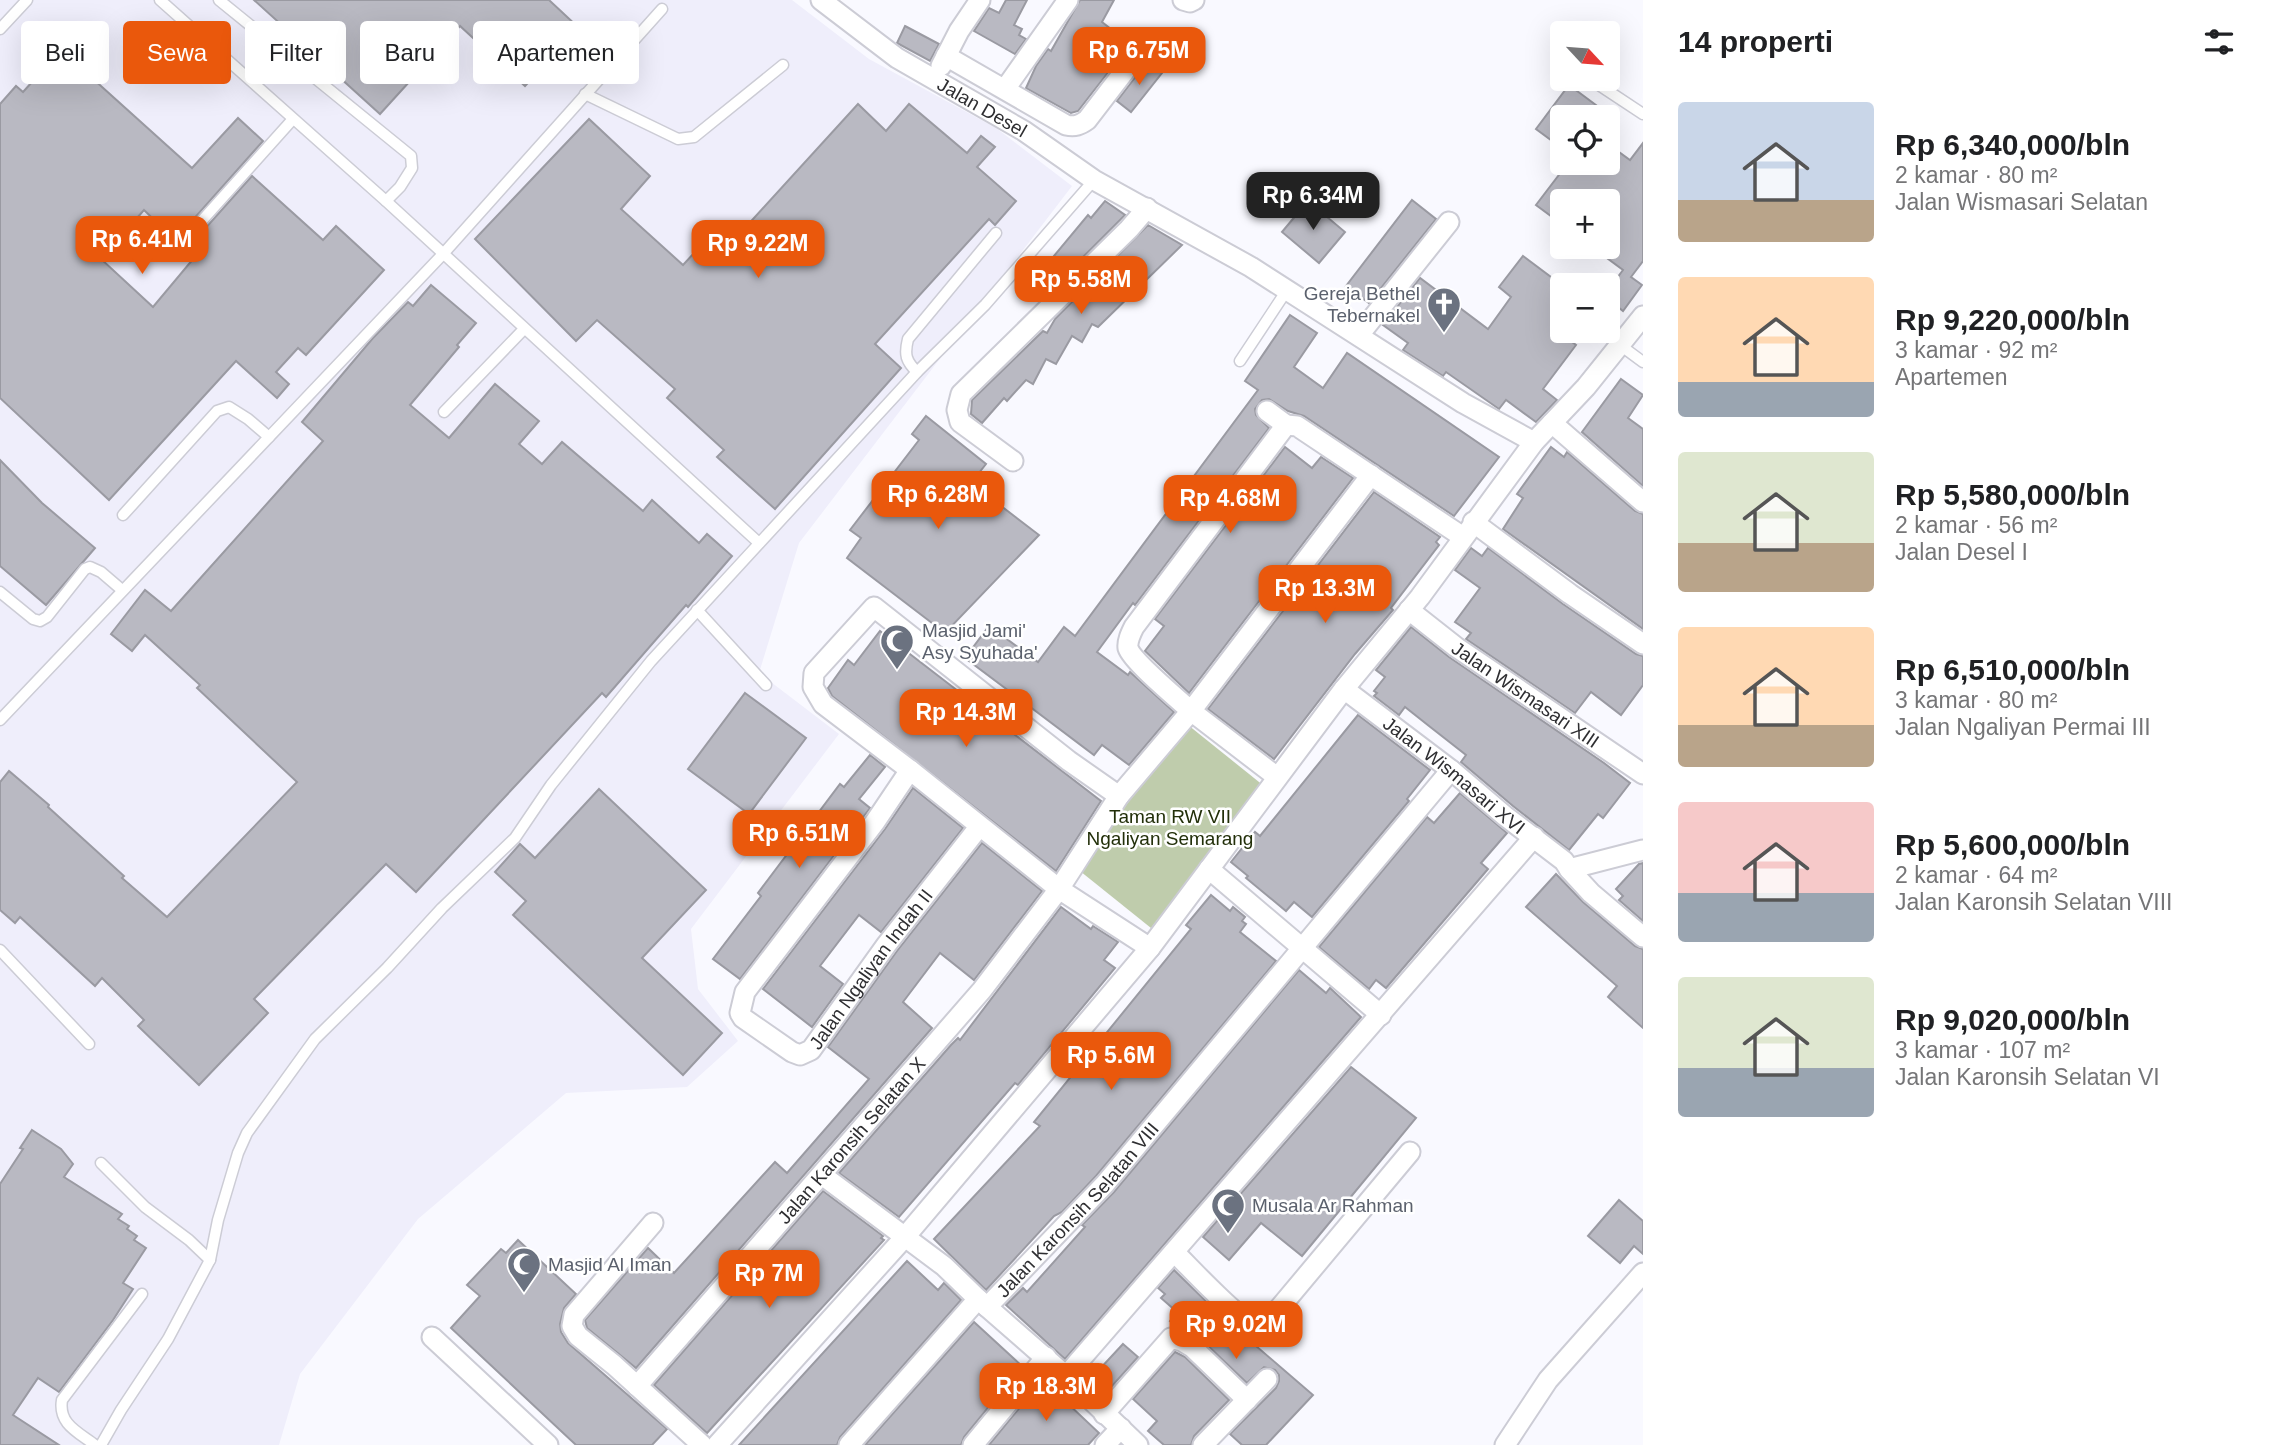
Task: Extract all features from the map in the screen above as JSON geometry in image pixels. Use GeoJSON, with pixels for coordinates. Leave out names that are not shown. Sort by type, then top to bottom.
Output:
{"type":"FeatureCollection","features":[{"type":"Feature","properties":{"kind":"street","name":"Jalan Desel"},"geometry":{"type":"LineString","coordinates":[[821,0],[897,58],[1024,131],[1094,180],[1287,290],[1463,403],[1534,442]]}},
{"type":"Feature","properties":{"kind":"street"},"geometry":{"type":"LineString","coordinates":[[934,79],[959,31],[980,0]]}},
{"type":"Feature","properties":{"kind":"street"},"geometry":{"type":"LineString","coordinates":[[1005,89],[1068,0]]}},
{"type":"Feature","properties":{"kind":"street"},"geometry":{"type":"LineString","coordinates":[[1183,0],[1194,0]]}},
{"type":"Feature","properties":{"kind":"street"},"geometry":{"type":"LineString","coordinates":[[946,56],[1066,125],[1080,125],[1087,120],[1140,51]]}},
{"type":"Feature","properties":{"kind":"street"},"geometry":{"type":"LineString","coordinates":[[1013,461],[960,422],[957,410],[961,394],[1147,208]]}},
{"type":"Feature","properties":{"kind":"street"},"geometry":{"type":"LineString","coordinates":[[1359,335],[1449,222]]}},
{"type":"Feature","properties":{"kind":"street"},"geometry":{"type":"LineString","coordinates":[[718,1445],[904,1238],[1150,948],[1277,777],[1409,610],[1534,442],[1586,387],[1643,316]]}},
{"type":"Feature","properties":{"kind":"street"},"geometry":{"type":"LineString","coordinates":[[1267,411],[1286,425],[1297,426],[1371,475],[1468,530],[1643,644]]}},
{"type":"Feature","properties":{"kind":"street"},"geometry":{"type":"LineString","coordinates":[[1552,423],[1643,502]]}},
{"type":"Feature","properties":{"kind":"street"},"geometry":{"type":"LineString","coordinates":[[1277,777],[1191,711],[1137,661],[1128,649],[1129,638],[1141,617],[1286,425]]}},
{"type":"Feature","properties":{"kind":"street","name":"Jalan Karonsih Selatan X"},"geometry":{"type":"LineString","coordinates":[[637,1386],[982,990],[1059,889],[1119,796],[1191,711],[1371,475]]}},
{"type":"Feature","properties":{"kind":"street"},"geometry":{"type":"LineString","coordinates":[[1119,796],[1069,761],[874,607],[814,673],[813,687],[823,704],[1059,889],[1150,948]]}},
{"type":"Feature","properties":{"kind":"street","name":"Jalan Wismasari XIII"},"geometry":{"type":"LineString","coordinates":[[1409,610],[1456,648],[1643,774]]}},
{"type":"Feature","properties":{"kind":"street","name":"Jalan Wismasari XVI"},"geometry":{"type":"LineString","coordinates":[[1344,689],[1451,770],[1567,865],[1591,893],[1643,937]]}},
{"type":"Feature","properties":{"kind":"street","name":"Jalan Ngaliyan Indah II"},"geometry":{"type":"LineString","coordinates":[[909,770],[875,821],[745,992],[740,1013],[743,1018],[792,1052],[800,1055],[811,1049],[887,944],[979,827]]}},
{"type":"Feature","properties":{"kind":"street","name":"Jalan Karonsih Selatan VIII"},"geometry":{"type":"LineString","coordinates":[[849,1445],[983,1303],[1105,1184],[1451,770]]}},
{"type":"Feature","properties":{"kind":"street"},"geometry":{"type":"LineString","coordinates":[[1066,1376],[1534,838]]}},
{"type":"Feature","properties":{"kind":"street"},"geometry":{"type":"LineString","coordinates":[[1567,865],[1643,850]]}},
{"type":"Feature","properties":{"kind":"street"},"geometry":{"type":"LineString","coordinates":[[1209,869],[1381,1015]]}},
{"type":"Feature","properties":{"kind":"street"},"geometry":{"type":"LineString","coordinates":[[1174,1252],[1234,1311],[1250,1323],[1264,1324],[1410,1152]]}},
{"type":"Feature","properties":{"kind":"street"},"geometry":{"type":"LineString","coordinates":[[822,1175],[944,1266],[1046,1357],[1138,1445]]}},
{"type":"Feature","properties":{"kind":"street"},"geometry":{"type":"LineString","coordinates":[[653,1223],[574,1315],[572,1326],[578,1336],[702,1445]]}},
{"type":"Feature","properties":{"kind":"street"},"geometry":{"type":"LineString","coordinates":[[1505,1445],[1548,1380],[1643,1273]]}},
{"type":"Feature","properties":{"kind":"street"},"geometry":{"type":"LineString","coordinates":[[432,1337],[548,1445]]}},
{"type":"Feature","properties":{"kind":"street"},"geometry":{"type":"LineString","coordinates":[[1104,1414],[1171,1338],[1192,1347],[1247,1400]]}},
{"type":"Feature","properties":{"kind":"street"},"geometry":{"type":"LineString","coordinates":[[973,1445],[1046,1357]]}},
{"type":"Feature","properties":{"kind":"street"},"geometry":{"type":"LineString","coordinates":[[1203,1445],[1267,1379]]}},
{"type":"Feature","properties":{"kind":"street"},"geometry":{"type":"LineString","coordinates":[[1105,1445],[1121,1428]]}},
{"type":"Feature","properties":{"kind":"lane"},"geometry":{"type":"LineString","coordinates":[[0,29],[27,0]]}},
{"type":"Feature","properties":{"kind":"lane"},"geometry":{"type":"LineString","coordinates":[[160,0],[386,201],[759,544]]}},
{"type":"Feature","properties":{"kind":"lane"},"geometry":{"type":"LineString","coordinates":[[219,0],[411,156],[412,168],[400,187],[386,201]]}},
{"type":"Feature","properties":{"kind":"lane"},"geometry":{"type":"LineString","coordinates":[[0,720],[443,254],[662,9]]}},
{"type":"Feature","properties":{"kind":"lane"},"geometry":{"type":"LineString","coordinates":[[585,94],[678,139],[694,137],[783,65]]}},
{"type":"Feature","properties":{"kind":"lane"},"geometry":{"type":"LineString","coordinates":[[1608,91],[1643,114]]}},
{"type":"Feature","properties":{"kind":"lane"},"geometry":{"type":"LineString","coordinates":[[172,254],[293,119]]}},
{"type":"Feature","properties":{"kind":"lane"},"geometry":{"type":"LineString","coordinates":[[102,1445],[121,1410],[168,1339],[210,1260],[218,1220],[238,1153],[247,1133],[293,1067],[315,1039],[387,968],[442,908],[515,838],[551,785],[651,661],[917,372],[985,304],[1094,180]]}},
{"type":"Feature","properties":{"kind":"lane"},"geometry":{"type":"LineString","coordinates":[[917,372],[907,363],[904,352],[908,340],[996,233]]}},
{"type":"Feature","properties":{"kind":"lane"},"geometry":{"type":"LineString","coordinates":[[1240,361],[1287,290]]}},
{"type":"Feature","properties":{"kind":"lane"},"geometry":{"type":"LineString","coordinates":[[444,412],[524,329]]}},
{"type":"Feature","properties":{"kind":"lane"},"geometry":{"type":"LineString","coordinates":[[1620,345],[1643,362]]}},
{"type":"Feature","properties":{"kind":"lane"},"geometry":{"type":"LineString","coordinates":[[123,515],[217,411],[229,407],[248,419],[269,438]]}},
{"type":"Feature","properties":{"kind":"lane"},"geometry":{"type":"LineString","coordinates":[[0,592],[33,619],[40,621],[47,617],[85,569],[90,567],[101,572],[122,590]]}},
{"type":"Feature","properties":{"kind":"lane"},"geometry":{"type":"LineString","coordinates":[[697,610],[766,685]]}},
{"type":"Feature","properties":{"kind":"lane"},"geometry":{"type":"LineString","coordinates":[[0,950],[89,1044]]}},
{"type":"Feature","properties":{"kind":"lane"},"geometry":{"type":"LineString","coordinates":[[101,1163],[145,1207],[189,1240],[210,1260]]}},
{"type":"Feature","properties":{"kind":"lane"},"geometry":{"type":"LineString","coordinates":[[95,1445],[63,1420],[60,1410],[62,1401],[142,1294]]}},
{"type":"Feature","properties":{"kind":"shaded area"},"geometry":{"type":"Polygon","coordinates":[[[0,0],[792,0],[869,59],[996,128],[1072,186],[799,543],[759,673],[839,734],[691,929],[698,989],[738,1041],[687,1087],[566,1093],[418,1219],[300,1374],[279,1445],[0,1445],[0,0]]]}},
{"type":"Feature","properties":{"kind":"green space","name":"Taman RW VII Ngaliyan Semarang"},"geometry":{"type":"Polygon","coordinates":[[[1188,725],[1264,786],[1151,928],[1075,867],[1188,725]]]}},
{"type":"Feature","properties":{"kind":"building"},"geometry":{"type":"Polygon","coordinates":[[[254,0],[549,0],[572,21],[473,21],[473,38],[459,27],[459,21],[360,21],[360,84],[407,84],[380,114],[346,83],[346,21],[277,21],[254,0]]]}},
{"type":"Feature","properties":{"kind":"building"},"geometry":{"type":"Polygon","coordinates":[[[1006,0],[1027,0],[1014,25],[1022,29],[1019,35],[1026,39],[1015,54],[974,31],[989,8],[999,13],[1006,0]]]}},
{"type":"Feature","properties":{"kind":"building"},"geometry":{"type":"Polygon","coordinates":[[[1080,0],[1114,0],[1102,22],[1130,44],[1078,111],[1071,113],[1026,88],[1036,66],[1048,49],[1051,51],[1080,0]]]}},
{"type":"Feature","properties":{"kind":"building"},"geometry":{"type":"Polygon","coordinates":[[[905,26],[939,44],[930,61],[897,43],[905,26]]]}},
{"type":"Feature","properties":{"kind":"building"},"geometry":{"type":"Polygon","coordinates":[[[1147,62],[1162,73],[1131,112],[1117,101],[1147,62]]]}},
{"type":"Feature","properties":{"kind":"building"},"geometry":{"type":"Polygon","coordinates":[[[30,84],[99,84],[192,168],[238,118],[263,141],[175,240],[144,210],[101,259],[153,307],[194,258],[186,250],[252,176],[323,240],[336,226],[384,270],[306,355],[298,348],[276,372],[289,384],[277,398],[236,361],[109,500],[0,398],[0,104],[16,86],[23,92],[30,84]]]}},
{"type":"Feature","properties":{"kind":"building"},"geometry":{"type":"Polygon","coordinates":[[[1564,91],[1577,91],[1596,105],[1554,105],[1564,91]]]}},
{"type":"Feature","properties":{"kind":"building"},"geometry":{"type":"Polygon","coordinates":[[[858,104],[886,131],[909,104],[967,153],[981,136],[995,147],[977,167],[1016,201],[995,225],[989,219],[875,344],[901,368],[775,509],[717,457],[724,450],[667,398],[675,389],[597,320],[576,341],[475,239],[589,119],[650,176],[621,209],[683,265],[719,226],[734,240],[858,104]]]}},
{"type":"Feature","properties":{"kind":"building"},"geometry":{"type":"Polygon","coordinates":[[[1550,110],[1550,139],[1536,129],[1550,110]]]}},
{"type":"Feature","properties":{"kind":"building"},"geometry":{"type":"Polygon","coordinates":[[[1643,143],[1643,261],[1631,277],[1642,285],[1623,311],[1620,309],[1620,274],[1623,270],[1608,259],[1620,259],[1620,189],[1550,189],[1550,215],[1536,205],[1559,175],[1620,175],[1620,153],[1630,160],[1643,143]]]}},
{"type":"Feature","properties":{"kind":"building"},"geometry":{"type":"Polygon","coordinates":[[[1412,200],[1436,219],[1369,303],[1346,286],[1412,200]]]}},
{"type":"Feature","properties":{"kind":"building"},"geometry":{"type":"Polygon","coordinates":[[[1105,201],[1125,215],[1059,281],[1044,268],[1088,215],[1091,218],[1105,201]]]}},
{"type":"Feature","properties":{"kind":"building"},"geometry":{"type":"Polygon","coordinates":[[[1308,201],[1345,232],[1319,263],[1282,232],[1308,201]]]}},
{"type":"Feature","properties":{"kind":"building"},"geometry":{"type":"Polygon","coordinates":[[[1148,225],[1182,245],[1098,327],[1092,324],[1082,342],[1072,336],[1056,364],[1046,359],[1033,384],[1026,380],[1007,401],[1004,398],[982,423],[971,414],[972,400],[1043,331],[1047,333],[1055,319],[1148,225]]]}},
{"type":"Feature","properties":{"kind":"building"},"geometry":{"type":"Polygon","coordinates":[[[1523,256],[1550,276],[1550,343],[1576,345],[1543,389],[1557,400],[1536,422],[1506,400],[1499,409],[1446,372],[1443,376],[1403,350],[1408,343],[1383,325],[1420,278],[1488,329],[1511,297],[1499,287],[1523,256]]]}},
{"type":"Feature","properties":{"kind":"building"},"geometry":{"type":"Polygon","coordinates":[[[431,285],[476,323],[410,405],[449,438],[495,384],[539,421],[519,444],[542,464],[562,442],[643,511],[652,500],[699,543],[707,534],[732,556],[606,697],[602,693],[416,892],[386,864],[254,999],[268,1013],[199,1085],[138,1026],[144,1020],[102,978],[95,986],[20,917],[15,923],[0,910],[0,782],[9,771],[49,805],[48,807],[124,876],[122,878],[167,917],[297,782],[197,688],[200,685],[145,635],[132,651],[111,634],[145,590],[171,611],[323,441],[302,422],[373,338],[408,302],[413,306],[431,285]]]}},
{"type":"Feature","properties":{"kind":"building"},"geometry":{"type":"Polygon","coordinates":[[[1290,315],[1317,333],[1294,367],[1323,388],[1347,353],[1499,457],[1454,516],[1304,416],[1288,411],[1269,399],[1262,400],[1255,409],[1256,415],[1269,428],[1097,652],[1128,675],[1130,672],[1174,712],[1129,765],[1102,745],[1094,755],[965,658],[989,626],[1038,662],[1064,627],[1075,636],[1258,390],[1245,381],[1290,315]]]}},
{"type":"Feature","properties":{"kind":"building"},"geometry":{"type":"Polygon","coordinates":[[[1621,379],[1643,395],[1628,418],[1643,429],[1643,486],[1582,432],[1621,379]]]}},
{"type":"Feature","properties":{"kind":"building"},"geometry":{"type":"Polygon","coordinates":[[[926,416],[986,464],[971,483],[1039,535],[945,633],[847,558],[861,538],[850,530],[919,440],[912,434],[926,416]]]}},
{"type":"Feature","properties":{"kind":"building"},"geometry":{"type":"Polygon","coordinates":[[[1285,447],[1312,468],[1321,457],[1353,478],[1189,693],[1145,651],[1164,626],[1155,619],[1285,447]]]}},
{"type":"Feature","properties":{"kind":"building"},"geometry":{"type":"Polygon","coordinates":[[[1551,447],[1564,457],[1567,452],[1635,511],[1643,514],[1643,629],[1503,529],[1523,498],[1517,494],[1551,447]]]}},
{"type":"Feature","properties":{"kind":"building"},"geometry":{"type":"Polygon","coordinates":[[[0,460],[42,503],[95,548],[46,605],[0,566],[0,460]]]}},
{"type":"Feature","properties":{"kind":"building"},"geometry":{"type":"Polygon","coordinates":[[[1374,492],[1440,537],[1436,542],[1439,545],[1391,608],[1393,610],[1355,654],[1274,759],[1208,709],[1374,492]]]}},
{"type":"Feature","properties":{"kind":"building"},"geometry":{"type":"Polygon","coordinates":[[[1471,548],[1482,556],[1488,548],[1563,604],[1636,654],[1643,656],[1643,685],[1621,715],[1591,692],[1575,713],[1466,639],[1471,633],[1455,622],[1480,588],[1455,570],[1471,548]]]}},
{"type":"Feature","properties":{"kind":"building"},"geometry":{"type":"Polygon","coordinates":[[[1411,627],[1449,657],[1630,783],[1603,818],[1598,814],[1569,850],[1461,762],[1466,755],[1405,707],[1399,715],[1374,696],[1377,693],[1374,691],[1385,677],[1376,670],[1411,627]]]}},
{"type":"Feature","properties":{"kind":"building"},"geometry":{"type":"Polygon","coordinates":[[[880,631],[1101,801],[1056,871],[832,696],[828,688],[848,660],[854,665],[880,631]]]}},
{"type":"Feature","properties":{"kind":"building"},"geometry":{"type":"Polygon","coordinates":[[[745,693],[806,738],[749,814],[688,769],[745,693]]]}},
{"type":"Feature","properties":{"kind":"building"},"geometry":{"type":"Polygon","coordinates":[[[1358,715],[1430,770],[1407,799],[1409,801],[1312,917],[1294,902],[1286,911],[1231,862],[1255,832],[1260,836],[1358,715]]]}},
{"type":"Feature","properties":{"kind":"building"},"geometry":{"type":"Polygon","coordinates":[[[870,755],[885,767],[859,799],[870,808],[740,979],[713,959],[761,896],[758,893],[840,784],[844,787],[870,755]]]}},
{"type":"Feature","properties":{"kind":"building"},"geometry":{"type":"Polygon","coordinates":[[[913,788],[963,828],[881,932],[859,915],[820,966],[843,984],[812,1027],[763,989],[913,788]]]}},
{"type":"Feature","properties":{"kind":"building"},"geometry":{"type":"Polygon","coordinates":[[[599,789],[706,890],[642,958],[722,1033],[683,1075],[513,915],[526,901],[495,872],[520,844],[535,858],[599,789]]]}},
{"type":"Feature","properties":{"kind":"building"},"geometry":{"type":"Polygon","coordinates":[[[1460,793],[1507,833],[1481,863],[1488,869],[1386,988],[1376,980],[1369,989],[1319,947],[1427,817],[1434,823],[1460,793]]]}},
{"type":"Feature","properties":{"kind":"building"},"geometry":{"type":"Polygon","coordinates":[[[982,843],[1042,891],[974,980],[940,953],[903,1002],[932,1028],[636,1368],[587,1328],[585,1320],[648,1248],[674,1273],[775,1162],[787,1173],[869,1079],[828,1047],[897,951],[982,843]]]}},
{"type":"Feature","properties":{"kind":"building"},"geometry":{"type":"Polygon","coordinates":[[[1643,863],[1643,921],[1619,900],[1623,896],[1616,889],[1643,863]]]}},
{"type":"Feature","properties":{"kind":"building"},"geometry":{"type":"Polygon","coordinates":[[[1556,874],[1583,902],[1635,946],[1643,949],[1643,1028],[1608,997],[1617,986],[1526,907],[1556,874]]]}},
{"type":"Feature","properties":{"kind":"building"},"geometry":{"type":"Polygon","coordinates":[[[1211,895],[1230,911],[1233,907],[1245,917],[1242,921],[1246,924],[1240,932],[1276,961],[1096,1176],[1062,1212],[1054,1216],[986,1290],[934,1239],[1040,1126],[1034,1122],[1191,929],[1186,925],[1211,895]]]}},
{"type":"Feature","properties":{"kind":"building"},"geometry":{"type":"Polygon","coordinates":[[[1061,907],[1091,929],[1093,926],[1118,942],[1104,960],[1115,968],[1018,1085],[1015,1083],[899,1217],[839,1173],[951,1045],[958,1038],[960,1040],[1061,907]]]}},
{"type":"Feature","properties":{"kind":"building"},"geometry":{"type":"Polygon","coordinates":[[[1299,970],[1326,993],[1330,988],[1361,1017],[1065,1359],[1006,1305],[1023,1288],[1027,1292],[1085,1227],[1082,1225],[1114,1192],[1299,970]]]}},
{"type":"Feature","properties":{"kind":"building"},"geometry":{"type":"Polygon","coordinates":[[[1351,1067],[1416,1118],[1302,1256],[1261,1223],[1229,1260],[1203,1237],[1351,1067]]]}},
{"type":"Feature","properties":{"kind":"building"},"geometry":{"type":"Polygon","coordinates":[[[32,1130],[61,1149],[73,1164],[64,1177],[122,1214],[118,1219],[129,1226],[127,1229],[137,1236],[134,1240],[146,1248],[123,1283],[133,1289],[59,1392],[38,1378],[13,1415],[59,1445],[0,1445],[0,1184],[32,1130]]]}},
{"type":"Feature","properties":{"kind":"building"},"geometry":{"type":"Polygon","coordinates":[[[823,1191],[883,1236],[881,1238],[884,1240],[707,1433],[654,1385],[823,1191]]]}},
{"type":"Feature","properties":{"kind":"building"},"geometry":{"type":"Polygon","coordinates":[[[1619,1200],[1643,1221],[1643,1254],[1634,1246],[1620,1263],[1588,1236],[1619,1200]]]}},
{"type":"Feature","properties":{"kind":"building"},"geometry":{"type":"Polygon","coordinates":[[[518,1240],[576,1294],[564,1308],[560,1324],[561,1332],[568,1343],[667,1429],[652,1445],[576,1445],[451,1328],[480,1296],[467,1285],[501,1249],[506,1253],[518,1240]]]}},
{"type":"Feature","properties":{"kind":"building"},"geometry":{"type":"Polygon","coordinates":[[[907,1261],[938,1290],[944,1283],[961,1300],[840,1437],[837,1445],[739,1445],[907,1261]]]}},
{"type":"Feature","properties":{"kind":"building"},"geometry":{"type":"Polygon","coordinates":[[[1174,1270],[1220,1315],[1313,1395],[1266,1445],[1242,1445],[1230,1434],[1276,1388],[1279,1375],[1275,1370],[1264,1367],[1247,1383],[1200,1338],[1170,1321],[1177,1312],[1161,1298],[1165,1294],[1158,1288],[1174,1270]]]}},
{"type":"Feature","properties":{"kind":"building"},"geometry":{"type":"Polygon","coordinates":[[[974,1322],[1022,1366],[964,1437],[961,1445],[865,1445],[974,1322]]]}},
{"type":"Feature","properties":{"kind":"building"},"geometry":{"type":"Polygon","coordinates":[[[1123,1344],[1138,1357],[1112,1386],[1097,1372],[1123,1344]]]}},
{"type":"Feature","properties":{"kind":"building"},"geometry":{"type":"Polygon","coordinates":[[[1175,1352],[1185,1357],[1229,1400],[1194,1436],[1191,1445],[1164,1445],[1148,1431],[1157,1421],[1133,1399],[1175,1352]]]}},
{"type":"Feature","properties":{"kind":"building"},"geometry":{"type":"Polygon","coordinates":[[[1040,1383],[1044,1386],[1046,1383],[1099,1433],[1088,1445],[989,1445],[1040,1383]]]}},
{"type":"Feature","properties":{"kind":"place","name":"Gereja Bethel Tebernakel"},"geometry":{"type":"Point","coordinates":[1444,334]}},
{"type":"Feature","properties":{"kind":"place","name":"Masjid Jami' Asy Syuhada'"},"geometry":{"type":"Point","coordinates":[897,671]}},
{"type":"Feature","properties":{"kind":"place","name":"Musala Ar Rahman"},"geometry":{"type":"Point","coordinates":[1228,1235]}},
{"type":"Feature","properties":{"kind":"place","name":"Masjid Al Iman"},"geometry":{"type":"Point","coordinates":[524,1294]}}]}
